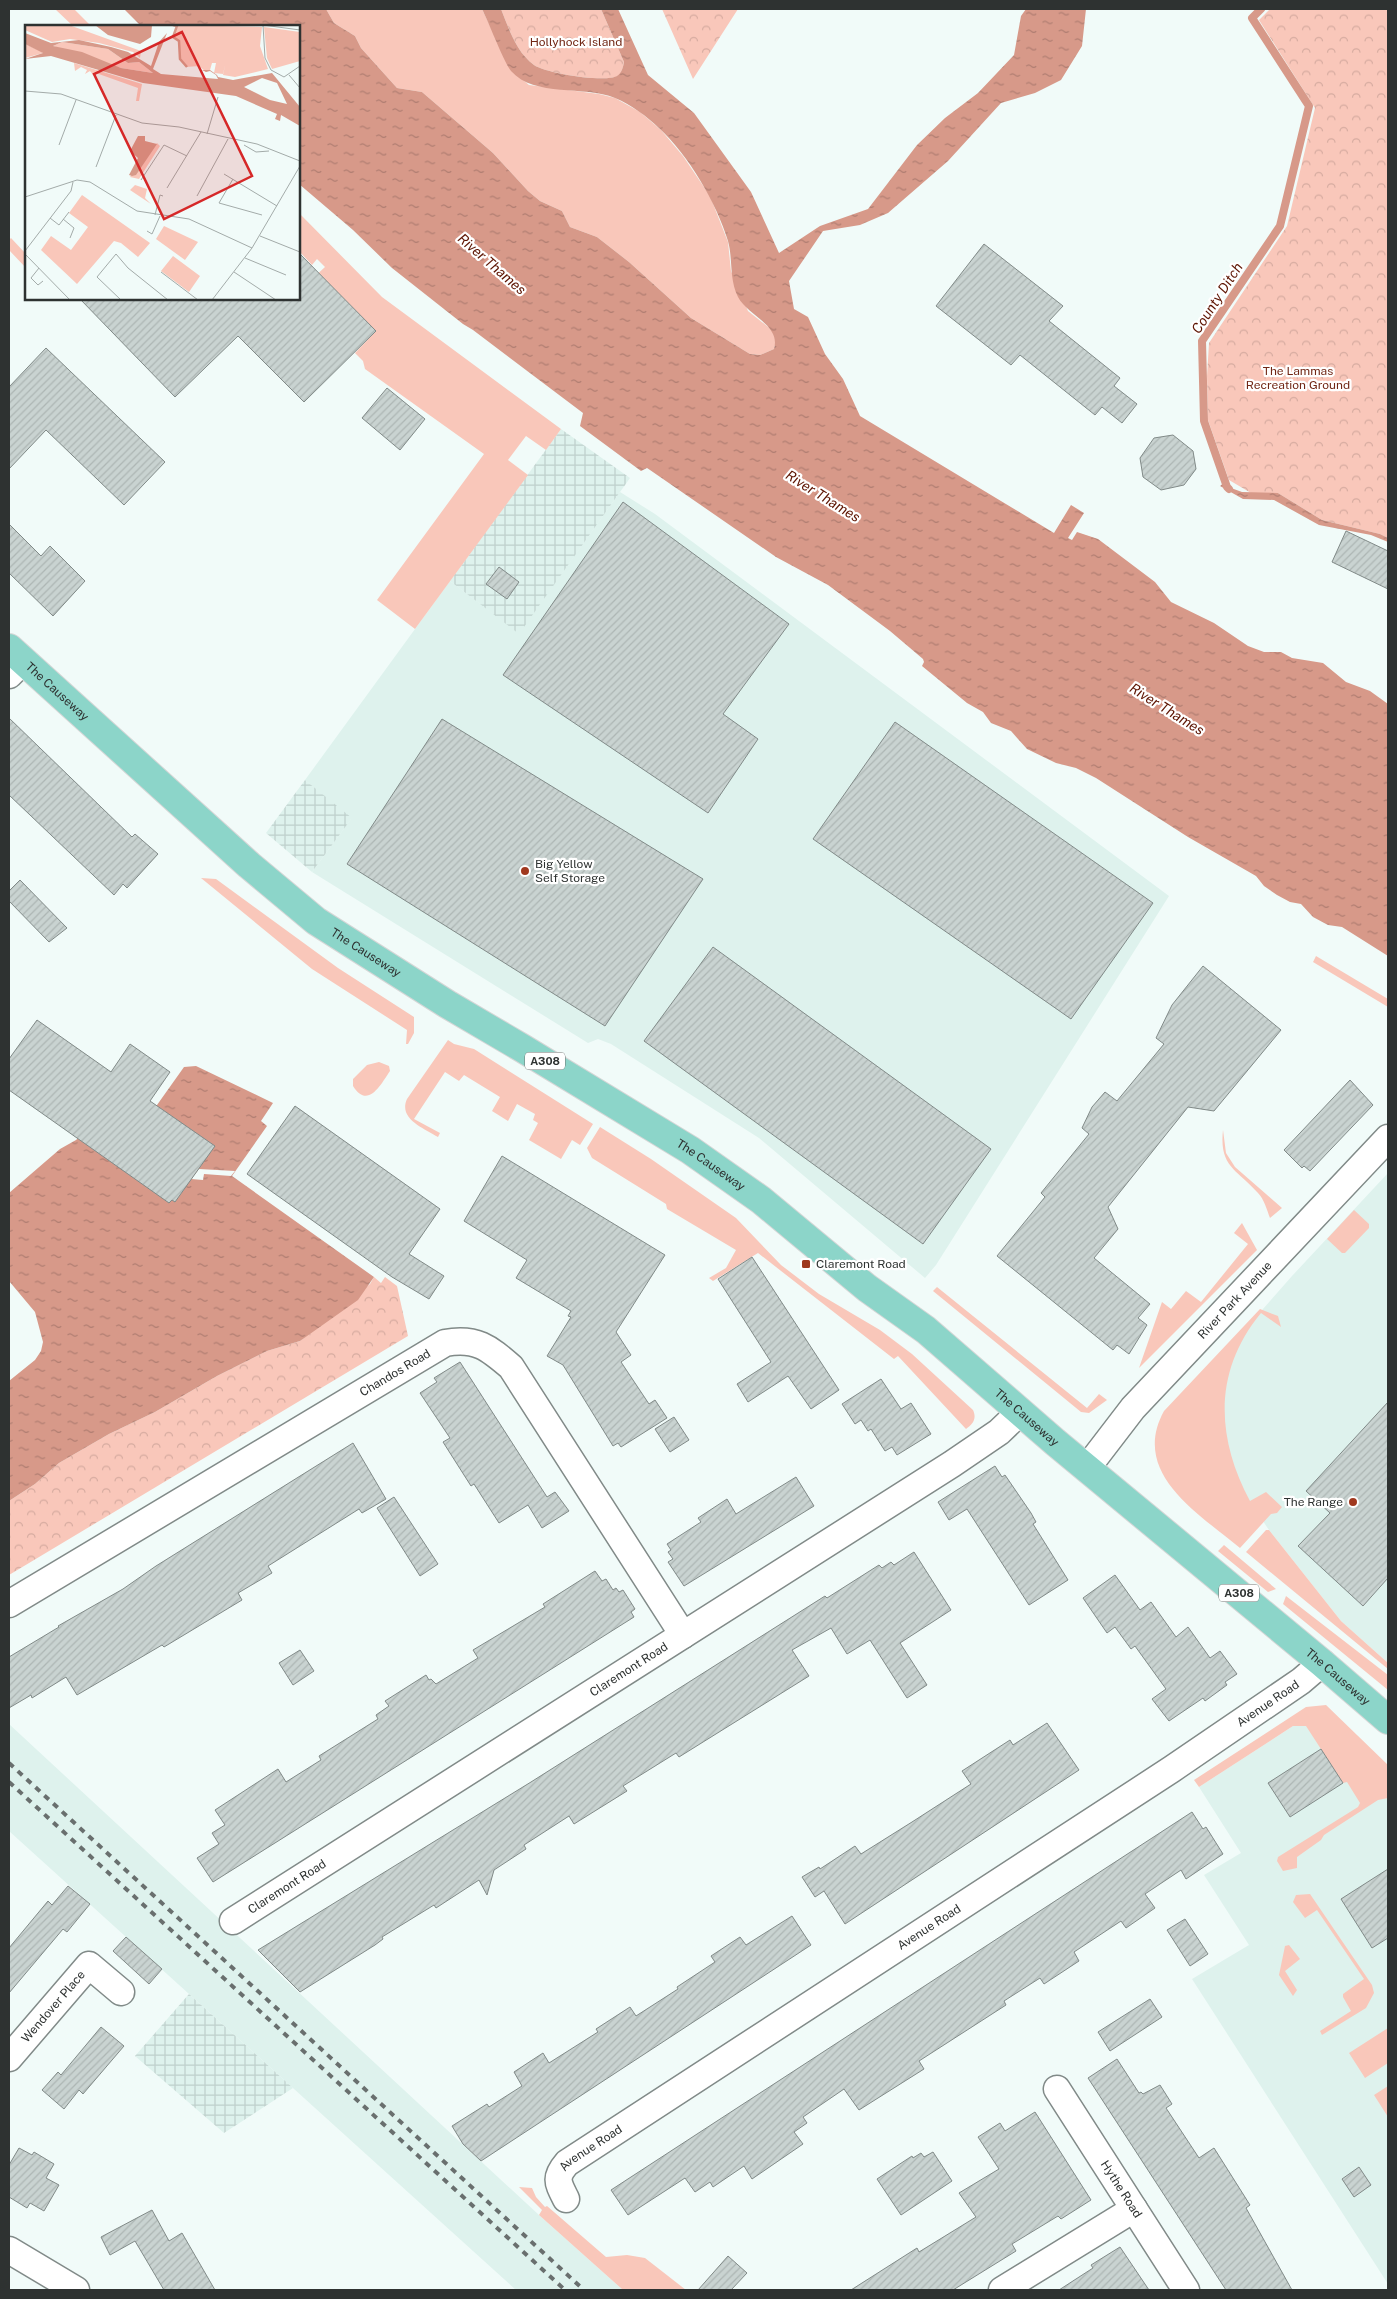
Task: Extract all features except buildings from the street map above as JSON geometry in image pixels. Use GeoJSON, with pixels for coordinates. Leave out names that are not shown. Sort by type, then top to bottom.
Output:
{"type":"FeatureCollection","features":[{"type":"Feature","properties":{"kind":"main road","name":"The Causeway"},"geometry":{"type":"LineString","coordinates":[[14,661],[316,921],[447,1004],[690,1150],[761,1200],[868,1288],[926,1330],[1020,1412],[1388,1720]]}},
{"type":"Feature","properties":{"kind":"street","name":"River Park Avenue"},"geometry":{"type":"LineString","coordinates":[[1087,1468],[1133,1408],[1388,1138]]}},
{"type":"Feature","properties":{"kind":"street","name":"Chandos Road"},"geometry":{"type":"LineString","coordinates":[[9,1604],[446,1343],[460,1340],[475,1342],[490,1349],[511,1367],[683,1635]]}},
{"type":"Feature","properties":{"kind":"street","name":"Claremont Road"},"geometry":{"type":"LineString","coordinates":[[233,1921],[952,1464],[998,1432],[1020,1412]]}},
{"type":"Feature","properties":{"kind":"street","name":"Avenue Road"},"geometry":{"type":"LineString","coordinates":[[566,2199],[559,2184],[559,2173],[567,2164],[1164,1774],[1301,1681],[1322,1663]]}},
{"type":"Feature","properties":{"kind":"street","name":"Wendover Place"},"geometry":{"type":"LineString","coordinates":[[9,2058],[89,1964],[121,1992]]}},
{"type":"Feature","properties":{"kind":"street","name":"Hythe Road"},"geometry":{"type":"LineString","coordinates":[[1057,2088],[1186,2290]]}},
{"type":"Feature","properties":{"kind":"street"},"geometry":{"type":"LineString","coordinates":[[1002,2290],[1134,2209]]}},
{"type":"Feature","properties":{"kind":"street"},"geometry":{"type":"LineString","coordinates":[[9,2250],[76,2290]]}},
{"type":"Feature","properties":{"kind":"shaded area"},"geometry":{"type":"Polygon","coordinates":[[[561,429],[630,478],[519,634],[450,581],[561,429]]]}},
{"type":"Feature","properties":{"kind":"shaded area"},"geometry":{"type":"Polygon","coordinates":[[[620,492],[655,514],[1169,896],[936,1265],[925,1278],[759,1138],[611,1044],[598,1039],[588,1043],[312,872],[351,819],[305,780],[450,581],[519,633],[620,492]]]}},
{"type":"Feature","properties":{"kind":"shaded area"},"geometry":{"type":"Polygon","coordinates":[[[305,780],[352,818],[312,872],[266,833],[305,780]]]}},
{"type":"Feature","properties":{"kind":"shaded area"},"geometry":{"type":"Polygon","coordinates":[[[1388,1173],[1388,1663],[1341,1621],[1269,1530],[1250,1502],[1160,1426],[1292,1276],[1388,1173]]]}},
{"type":"Feature","properties":{"kind":"shaded area"},"geometry":{"type":"Polygon","coordinates":[[[9,1724],[539,2215],[623,2290],[516,2290],[9,1831],[9,1724]]]}},
{"type":"Feature","properties":{"kind":"shaded area"},"geometry":{"type":"Polygon","coordinates":[[[1293,1726],[1317,1726],[1388,1783],[1388,2284],[1192,1979],[1249,1945],[1204,1875],[1241,1853],[1199,1787],[1293,1726]]]}},
{"type":"Feature","properties":{"kind":"shaded area"},"geometry":{"type":"Polygon","coordinates":[[[189,1994],[293,2088],[224,2133],[135,2056],[189,1994]]]}},
{"type":"Feature","properties":{"kind":"green space"},"geometry":{"type":"Polygon","coordinates":[[[55,9],[74,9],[90,25],[72,25],[55,9]]]}},
{"type":"Feature","properties":{"kind":"green space"},"geometry":{"type":"Polygon","coordinates":[[[326,9],[482,9],[511,70],[529,85],[599,94],[615,98],[640,112],[661,130],[683,156],[710,196],[728,242],[731,271],[748,311],[772,330],[776,341],[774,349],[760,355],[750,354],[691,318],[629,262],[597,237],[570,227],[562,211],[540,201],[528,191],[493,153],[422,92],[397,88],[361,48],[355,36],[334,23],[326,9]]]}},
{"type":"Feature","properties":{"kind":"green space","name":"Hollyhock Island"},"geometry":{"type":"Polygon","coordinates":[[[501,9],[601,9],[624,62],[621,72],[618,76],[611,78],[589,78],[550,71],[534,65],[522,54],[510,32],[501,9]]]}},
{"type":"Feature","properties":{"kind":"green space"},"geometry":{"type":"Polygon","coordinates":[[[662,9],[738,9],[693,79],[662,9]]]}},
{"type":"Feature","properties":{"kind":"green space","name":"The Lammas Recreation Ground"},"geometry":{"type":"Polygon","coordinates":[[[1270,9],[1388,9],[1388,538],[1380,534],[1322,520],[1278,493],[1251,493],[1229,480],[1208,420],[1207,376],[1209,343],[1287,226],[1315,108],[1259,20],[1270,9]]]}},
{"type":"Feature","properties":{"kind":"green space"},"geometry":{"type":"Polygon","coordinates":[[[300,214],[382,297],[561,429],[546,450],[526,436],[508,460],[528,475],[415,629],[377,600],[484,454],[365,369],[363,361],[355,353],[376,331],[333,288],[312,279],[325,267],[317,259],[312,265],[300,252],[300,214]]]}},
{"type":"Feature","properties":{"kind":"green space"},"geometry":{"type":"Polygon","coordinates":[[[11,238],[25,253],[25,267],[9,250],[9,240],[11,238]]]}},
{"type":"Feature","properties":{"kind":"green space"},"geometry":{"type":"Polygon","coordinates":[[[201,878],[216,879],[338,968],[414,1017],[414,1033],[408,1044],[406,1044],[407,1030],[312,969],[201,878]]]}},
{"type":"Feature","properties":{"kind":"green space"},"geometry":{"type":"Polygon","coordinates":[[[1316,956],[1388,999],[1388,1007],[1313,962],[1316,956]]]}},
{"type":"Feature","properties":{"kind":"green space"},"geometry":{"type":"Polygon","coordinates":[[[448,1040],[454,1044],[474,1049],[593,1124],[580,1145],[572,1140],[561,1159],[529,1140],[538,1123],[533,1120],[535,1114],[517,1104],[508,1121],[492,1111],[500,1097],[464,1075],[459,1081],[445,1072],[414,1119],[440,1133],[438,1137],[414,1122],[406,1112],[407,1099],[448,1040]]]}},
{"type":"Feature","properties":{"kind":"green space"},"geometry":{"type":"Polygon","coordinates":[[[379,1062],[389,1066],[390,1071],[374,1092],[364,1096],[353,1086],[353,1079],[367,1065],[379,1062]]]}},
{"type":"Feature","properties":{"kind":"green space"},"geometry":{"type":"Polygon","coordinates":[[[600,1127],[651,1159],[736,1218],[781,1265],[819,1294],[880,1330],[912,1354],[973,1410],[975,1416],[972,1423],[966,1429],[898,1356],[894,1359],[758,1253],[713,1281],[709,1278],[726,1268],[736,1250],[667,1209],[666,1204],[592,1158],[587,1148],[600,1127]]]}},
{"type":"Feature","properties":{"kind":"green space"},"geometry":{"type":"Polygon","coordinates":[[[1223,1130],[1226,1153],[1235,1167],[1282,1208],[1270,1218],[1260,1195],[1227,1160],[1222,1142],[1223,1130]]]}},
{"type":"Feature","properties":{"kind":"green space"},"geometry":{"type":"Polygon","coordinates":[[[1354,1210],[1369,1224],[1369,1228],[1345,1253],[1342,1253],[1327,1239],[1354,1210]]]}},
{"type":"Feature","properties":{"kind":"green space"},"geometry":{"type":"Polygon","coordinates":[[[1242,1223],[1257,1250],[1139,1368],[1162,1302],[1171,1309],[1186,1291],[1201,1302],[1248,1244],[1234,1233],[1242,1223]]]}},
{"type":"Feature","properties":{"kind":"green space"},"geometry":{"type":"Polygon","coordinates":[[[374,1277],[381,1283],[385,1277],[397,1286],[408,1336],[9,1575],[9,1501],[35,1484],[59,1463],[109,1434],[155,1412],[217,1376],[267,1351],[300,1341],[370,1284],[374,1277]]]}},
{"type":"Feature","properties":{"kind":"green space"},"geometry":{"type":"Polygon","coordinates":[[[937,1287],[1087,1408],[1099,1394],[1107,1400],[1089,1413],[1081,1412],[933,1291],[937,1287]]]}},
{"type":"Feature","properties":{"kind":"green space"},"geometry":{"type":"Polygon","coordinates":[[[1260,1309],[1278,1316],[1281,1327],[1261,1313],[1245,1335],[1234,1358],[1227,1381],[1226,1429],[1239,1477],[1250,1501],[1266,1492],[1282,1507],[1277,1513],[1271,1514],[1240,1548],[1206,1521],[1174,1490],[1162,1472],[1156,1454],[1156,1433],[1164,1411],[1260,1309]]]}},
{"type":"Feature","properties":{"kind":"green space"},"geometry":{"type":"Polygon","coordinates":[[[1266,1530],[1269,1530],[1341,1621],[1388,1663],[1388,1669],[1246,1552],[1266,1530]]]}},
{"type":"Feature","properties":{"kind":"green space"},"geometry":{"type":"Polygon","coordinates":[[[1224,1545],[1276,1589],[1268,1592],[1218,1551],[1224,1545]]]}},
{"type":"Feature","properties":{"kind":"green space"},"geometry":{"type":"Polygon","coordinates":[[[1286,1596],[1388,1675],[1388,1690],[1283,1604],[1286,1596]]]}},
{"type":"Feature","properties":{"kind":"green space"},"geometry":{"type":"Polygon","coordinates":[[[1326,1705],[1388,1765],[1388,1798],[1378,1800],[1324,1835],[1321,1840],[1297,1857],[1297,1868],[1283,1871],[1277,1861],[1278,1857],[1358,1807],[1360,1803],[1347,1782],[1343,1783],[1306,1726],[1293,1726],[1199,1787],[1194,1780],[1306,1707],[1326,1705]]]}},
{"type":"Feature","properties":{"kind":"green space"},"geometry":{"type":"Polygon","coordinates":[[[1310,1894],[1372,1985],[1374,1993],[1366,2008],[1322,2035],[1320,2031],[1351,2011],[1343,1994],[1364,1979],[1317,1910],[1305,1918],[1293,1902],[1296,1895],[1310,1894]]]}},
{"type":"Feature","properties":{"kind":"green space"},"geometry":{"type":"Polygon","coordinates":[[[1289,1945],[1300,1959],[1285,1971],[1297,1990],[1293,1996],[1279,1975],[1285,1946],[1289,1945]]]}},
{"type":"Feature","properties":{"kind":"green space"},"geometry":{"type":"Polygon","coordinates":[[[1388,2028],[1388,2063],[1365,2078],[1349,2053],[1388,2028]]]}},
{"type":"Feature","properties":{"kind":"green space"},"geometry":{"type":"Polygon","coordinates":[[[1388,2086],[1388,2117],[1374,2095],[1388,2086]]]}},
{"type":"Feature","properties":{"kind":"green space"},"geometry":{"type":"Polygon","coordinates":[[[519,2187],[532,2188],[536,2197],[545,2207],[547,2206],[606,2257],[627,2255],[645,2258],[686,2290],[623,2290],[539,2215],[542,2210],[519,2187]]]}},
{"type":"Feature","properties":{"kind":"water","name":"River Thames"},"geometry":{"type":"Polygon","coordinates":[[[124,9],[326,9],[334,23],[355,36],[361,48],[397,88],[422,92],[493,153],[528,191],[540,201],[562,211],[570,227],[597,237],[629,262],[691,318],[750,354],[760,355],[774,349],[773,333],[738,297],[733,283],[728,241],[723,226],[709,195],[681,152],[654,124],[638,111],[615,98],[603,94],[546,88],[533,85],[521,79],[508,66],[482,9],[501,9],[510,32],[522,54],[534,65],[562,74],[588,78],[610,78],[619,75],[624,62],[601,9],[618,9],[648,75],[694,113],[751,192],[779,253],[820,226],[868,209],[917,145],[945,118],[978,93],[1014,55],[1021,16],[1026,9],[1086,9],[1082,46],[1061,80],[1035,93],[1001,103],[948,161],[888,213],[860,225],[823,231],[789,281],[794,309],[808,317],[825,354],[843,379],[860,416],[1054,533],[1071,505],[1084,513],[1068,538],[1072,540],[1077,532],[1098,539],[1155,582],[1171,602],[1214,623],[1248,646],[1264,652],[1281,652],[1292,658],[1323,663],[1346,682],[1370,691],[1388,704],[1388,956],[1342,927],[1328,925],[1313,917],[1301,904],[1290,902],[1277,895],[1264,886],[1256,876],[1188,837],[1096,778],[1076,768],[1056,763],[1027,749],[1011,731],[991,723],[983,712],[967,703],[922,666],[923,659],[890,631],[828,585],[776,557],[647,468],[641,471],[580,426],[583,413],[463,324],[392,268],[353,230],[300,185],[300,25],[140,25],[124,9]]]}},
{"type":"Feature","properties":{"kind":"water"},"geometry":{"type":"Polygon","coordinates":[[[1226,481],[1231,488],[1242,492],[1278,493],[1322,520],[1380,534],[1388,538],[1388,542],[1371,535],[1319,525],[1274,500],[1243,499],[1220,486],[1226,481]]]}},
{"type":"Feature","properties":{"kind":"water"},"geometry":{"type":"Polygon","coordinates":[[[196,1066],[273,1103],[261,1121],[267,1126],[232,1176],[374,1277],[358,1300],[300,1341],[267,1351],[217,1376],[155,1412],[109,1434],[59,1463],[35,1484],[9,1501],[9,1381],[35,1360],[41,1351],[43,1342],[35,1312],[9,1281],[9,1193],[60,1149],[76,1140],[91,1126],[157,1105],[184,1067],[196,1066]]]}},
{"type":"Feature","properties":{"kind":"pier"},"geometry":{"type":"Polygon","coordinates":[[[199,1169],[235,1171],[231,1176],[204,1174],[203,1180],[191,1179],[199,1169]]]}},
{"type":"Feature","properties":{"kind":"waterway","name":"County Ditch"},"geometry":{"type":"LineString","coordinates":[[1229,489],[1204,421],[1202,341],[1280,226],[1309,106],[1252,18],[1261,9]]}},
{"type":"Feature","properties":{"kind":"railway"},"geometry":{"type":"LineString","coordinates":[[9,1763],[584,2290]]}},
{"type":"Feature","properties":{"kind":"railway"},"geometry":{"type":"LineString","coordinates":[[9,1782],[565,2290]]}},
{"type":"Feature","properties":{"kind":"place","name":"Big Yellow Self Storage"},"geometry":{"type":"Point","coordinates":[525,871]}},
{"type":"Feature","properties":{"kind":"place","name":"Claremont Road"},"geometry":{"type":"Point","coordinates":[806,1264]}},
{"type":"Feature","properties":{"kind":"place","name":"The Range"},"geometry":{"type":"Point","coordinates":[1353,1502]}}]}
